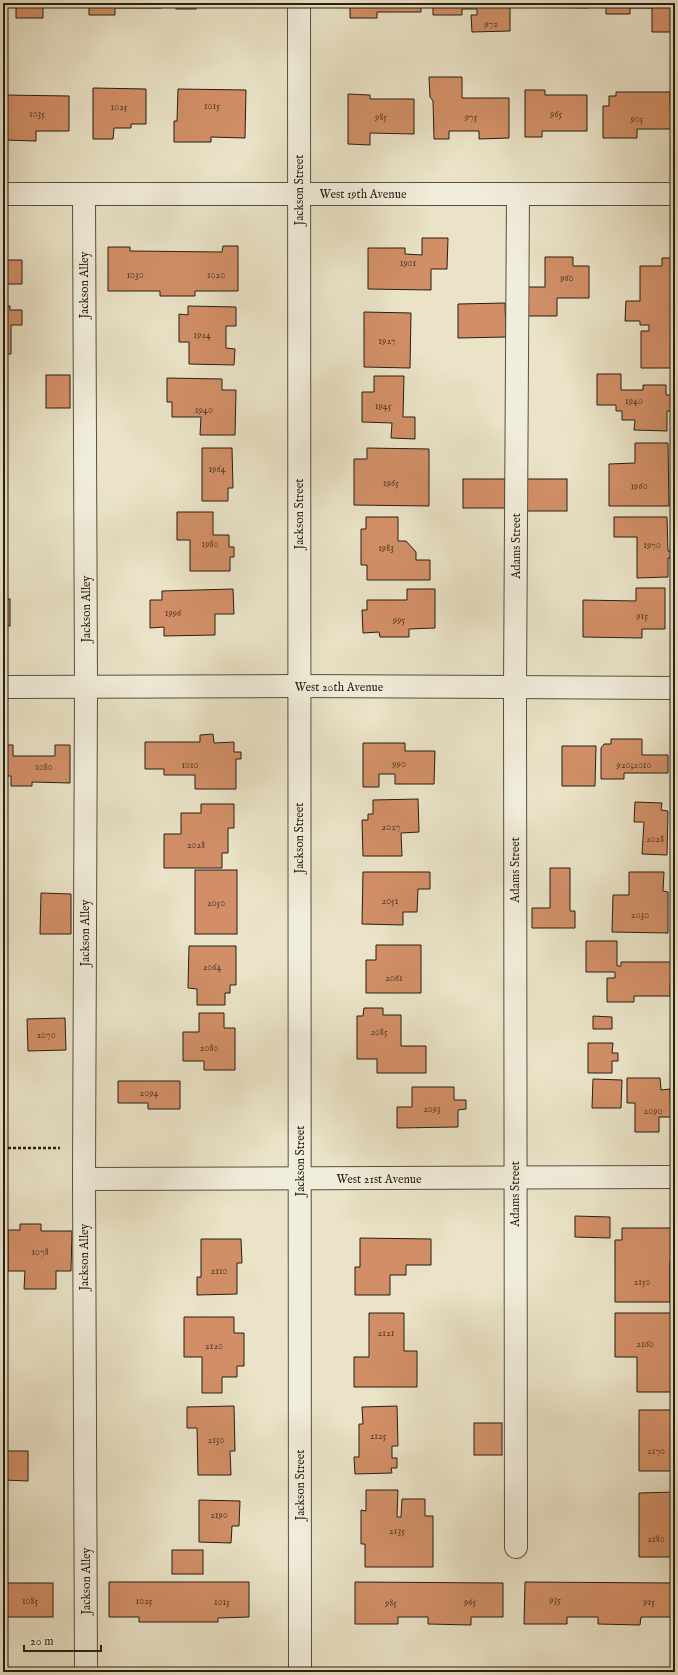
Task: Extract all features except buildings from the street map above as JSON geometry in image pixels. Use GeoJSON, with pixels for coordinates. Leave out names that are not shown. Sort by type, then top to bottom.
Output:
{"type":"FeatureCollection","features":[{"type":"Feature","properties":{"kind":"street","name":"Jackson Street"},"geometry":{"type":"LineString","coordinates":[[299,3],[300,1672]]}},
{"type":"Feature","properties":{"kind":"street","name":"West 19th Avenue"},"geometry":{"type":"LineString","coordinates":[[3,194],[675,194]]}},
{"type":"Feature","properties":{"kind":"street","name":"Jackson Alley"},"geometry":{"type":"LineString","coordinates":[[84,194],[86,687],[84,1148],[86,1672]]}},
{"type":"Feature","properties":{"kind":"street","name":"Adams Street"},"geometry":{"type":"LineString","coordinates":[[516,1547],[515,688],[518,194]]}},
{"type":"Feature","properties":{"kind":"street","name":"West 20th Avenue"},"geometry":{"type":"LineString","coordinates":[[3,687],[299,686],[675,688]]}},
{"type":"Feature","properties":{"kind":"street","name":"West 21st Avenue"},"geometry":{"type":"LineString","coordinates":[[84,1179],[675,1178]]}},
{"type":"Feature","properties":{"kind":"path"},"geometry":{"type":"LineString","coordinates":[[3,1148],[84,1148]]}}]}
